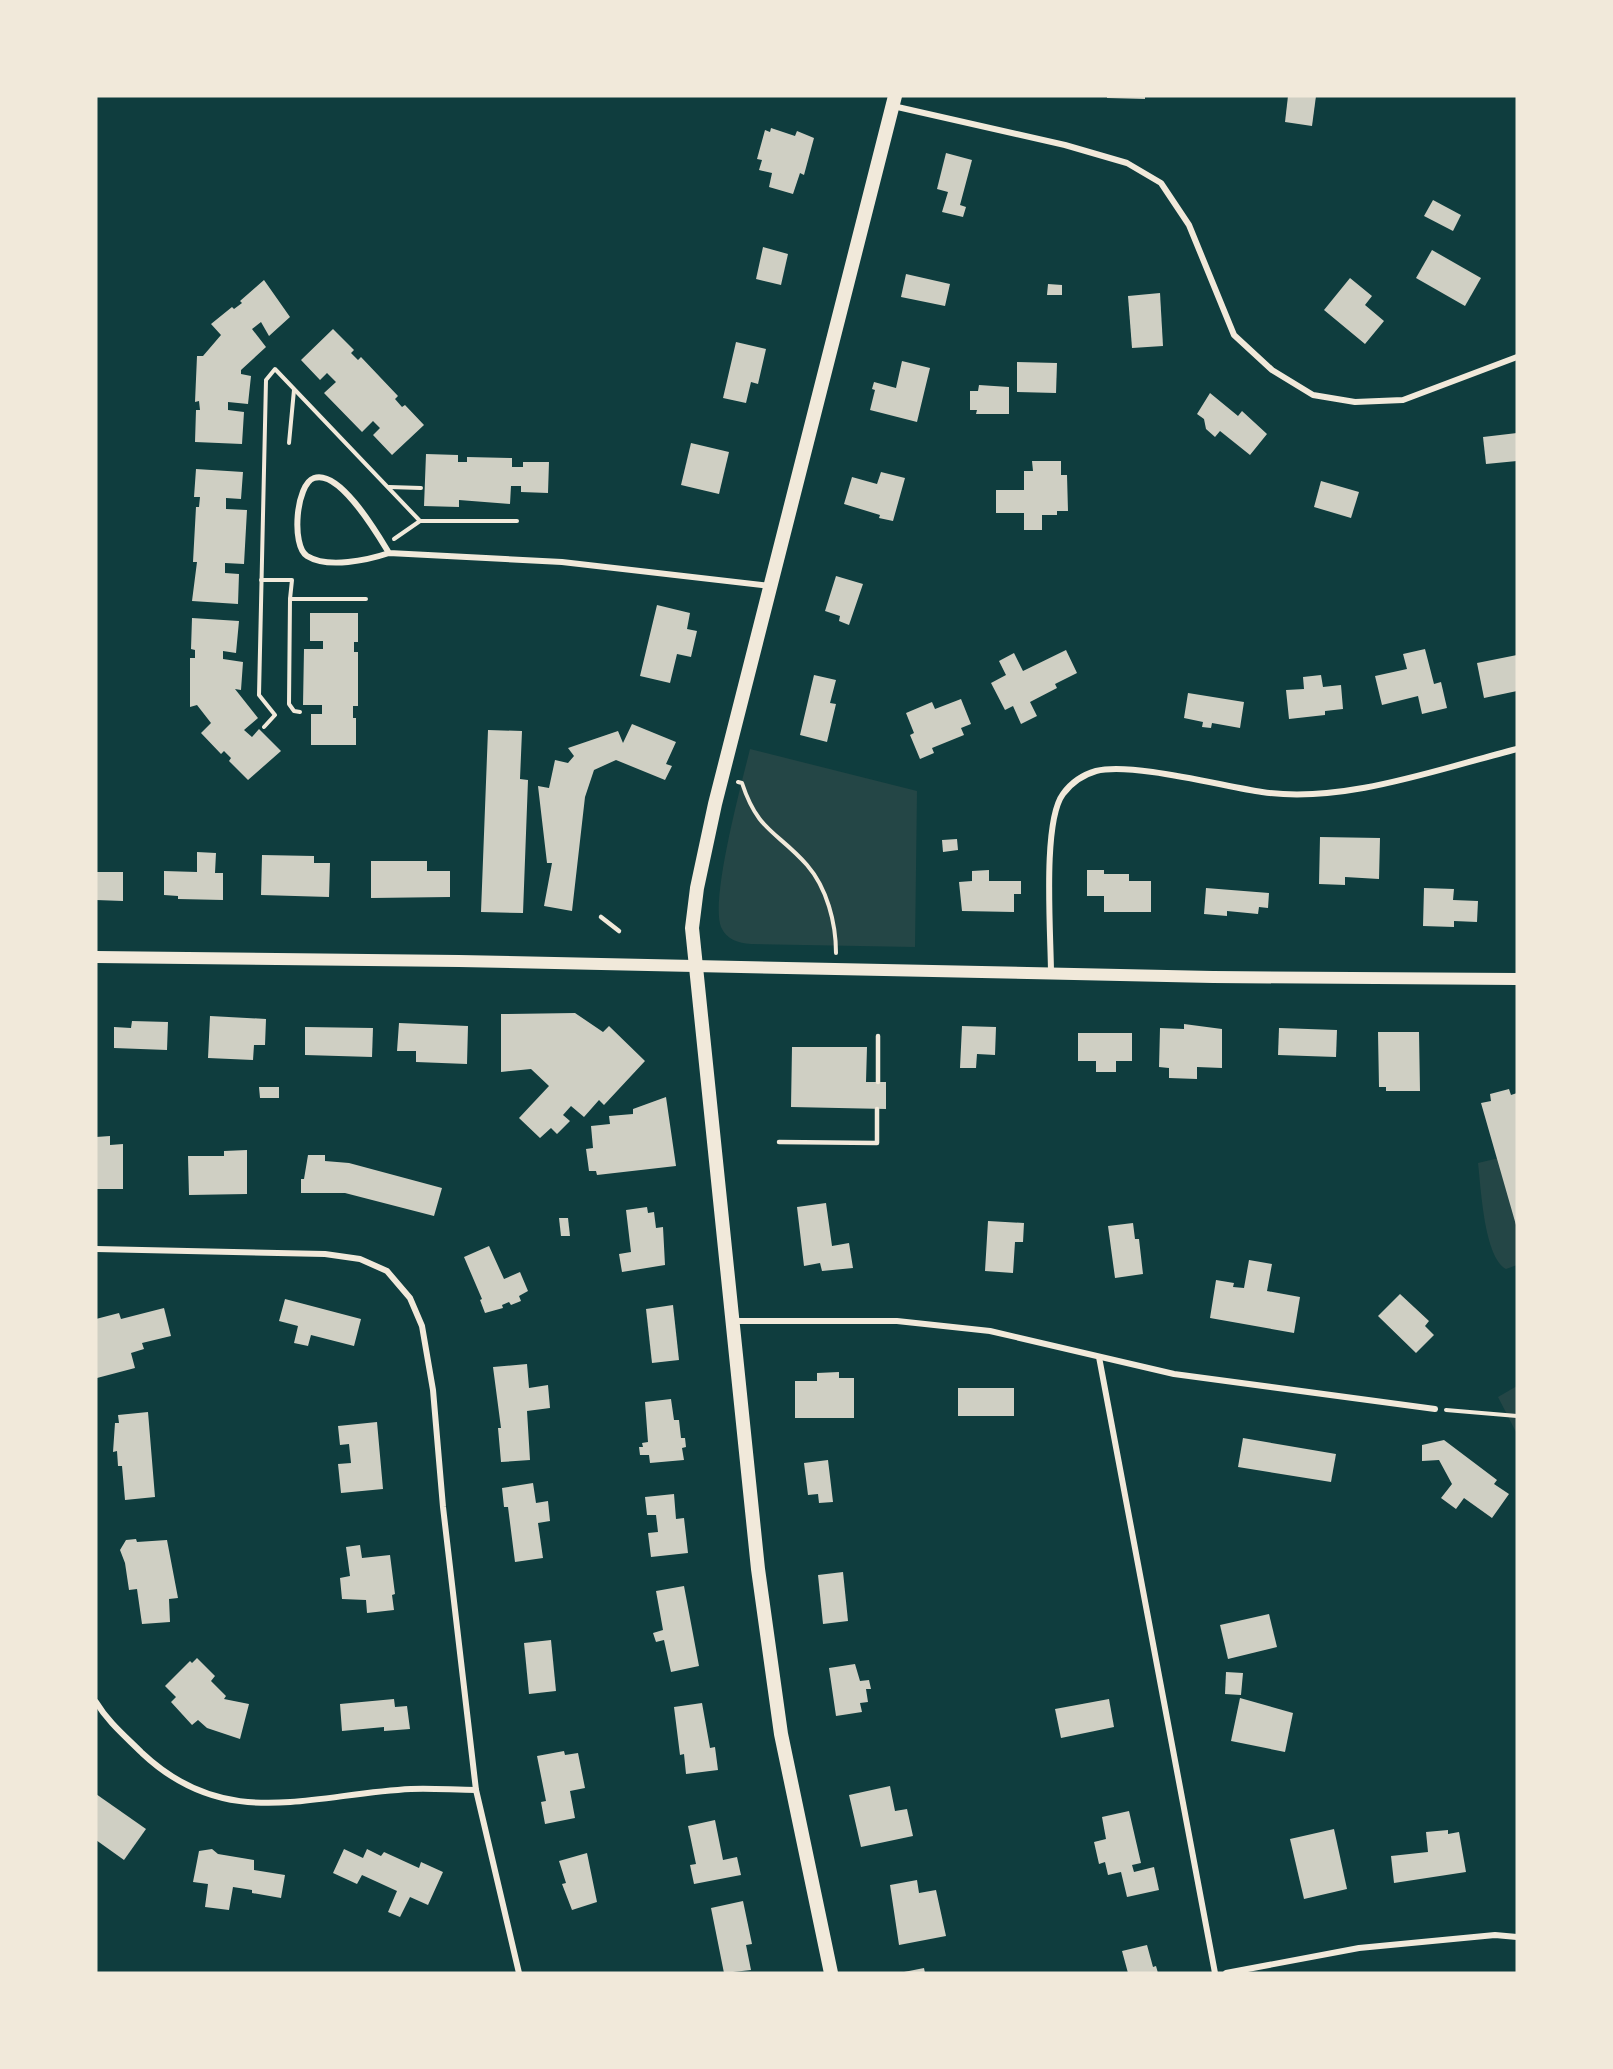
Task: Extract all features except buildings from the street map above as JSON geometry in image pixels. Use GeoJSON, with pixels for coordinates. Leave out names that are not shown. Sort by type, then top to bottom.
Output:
{"type":"FeatureCollection","features":[{"type":"Feature","properties":{"kind":"main road"},"geometry":{"type":"LineString","coordinates":[[831,1973],[781,1734],[758,1569],[692,928],[697,888],[722,777],[894,101]]}},
{"type":"Feature","properties":{"kind":"main road"},"geometry":{"type":"LineString","coordinates":[[96,957],[1051,974],[1517,979]]}},
{"type":"Feature","properties":{"kind":"street"},"geometry":{"type":"LineString","coordinates":[[894,101],[1127,163],[1161,183],[1189,225],[1234,335],[1272,370],[1313,395],[1355,402],[1402,400],[1517,357]]}},
{"type":"Feature","properties":{"kind":"street"},"geometry":{"type":"LineString","coordinates":[[389,553],[370,522],[335,483],[320,477],[312,478],[307,483],[298,514],[298,544],[306,556],[322,561],[358,562],[389,553],[562,562],[770,586]]}},
{"type":"Feature","properties":{"kind":"street"},"geometry":{"type":"LineString","coordinates":[[1051,974],[1052,819],[1063,793],[1084,776],[1103,770],[1145,772],[1264,792],[1315,794],[1360,788],[1517,749]]}},
{"type":"Feature","properties":{"kind":"street"},"geometry":{"type":"LineString","coordinates":[[96,1249],[325,1254],[360,1259],[387,1271],[410,1298],[422,1326],[429,1353],[443,1508],[476,1790],[488,1833],[519,1973]]}},
{"type":"Feature","properties":{"kind":"street"},"geometry":{"type":"LineString","coordinates":[[734,1321],[897,1321],[990,1331],[1174,1374],[1435,1409]]}},
{"type":"Feature","properties":{"kind":"street"},"geometry":{"type":"LineString","coordinates":[[1099,1357],[1215,1973]]}},
{"type":"Feature","properties":{"kind":"street"},"geometry":{"type":"LineString","coordinates":[[96,1702],[107,1720],[158,1768],[205,1795],[236,1802],[285,1803],[411,1789],[476,1790]]}},
{"type":"Feature","properties":{"kind":"street"},"geometry":{"type":"LineString","coordinates":[[1226,1973],[1359,1947],[1495,1935],[1517,1937]]}},
{"type":"Feature","properties":{"kind":"lane"},"geometry":{"type":"LineString","coordinates":[[601,917],[618,931]]}},
{"type":"Feature","properties":{"kind":"lane"},"geometry":{"type":"LineString","coordinates":[[878,1036],[878,1082]]}},
{"type":"Feature","properties":{"kind":"lane"},"geometry":{"type":"LineString","coordinates":[[779,1142],[877,1143],[877,1109]]}},
{"type":"Feature","properties":{"kind":"path"},"geometry":{"type":"LineString","coordinates":[[264,727],[275,716],[259,695],[266,380],[275,369],[420,520]]}},
{"type":"Feature","properties":{"kind":"path"},"geometry":{"type":"LineString","coordinates":[[289,443],[294,389]]}},
{"type":"Feature","properties":{"kind":"path"},"geometry":{"type":"LineString","coordinates":[[388,487],[421,488]]}},
{"type":"Feature","properties":{"kind":"path"},"geometry":{"type":"LineString","coordinates":[[385,546],[420,520],[517,521]]}},
{"type":"Feature","properties":{"kind":"path"},"geometry":{"type":"LineString","coordinates":[[261,580],[291,580],[288,696],[294,711],[300,711]]}},
{"type":"Feature","properties":{"kind":"path"},"geometry":{"type":"LineString","coordinates":[[290,599],[366,598]]}},
{"type":"Feature","properties":{"kind":"path"},"geometry":{"type":"LineString","coordinates":[[722,777],[742,783],[758,819],[794,851],[819,882],[833,926],[836,969]]}},
{"type":"Feature","properties":{"kind":"path"},"geometry":{"type":"LineString","coordinates":[[1435,1409],[1517,1416]]}},
{"type":"Feature","properties":{"kind":"shaded area"},"geometry":{"type":"Polygon","coordinates":[[[750,749],[917,791],[915,947],[751,944],[737,942],[726,935],[721,927],[719,913],[723,867],[750,749]]]}},
{"type":"Feature","properties":{"kind":"shaded area"},"geometry":{"type":"Polygon","coordinates":[[[1499,1158],[1517,1228],[1517,1265],[1506,1269],[1499,1262],[1488,1237],[1478,1163],[1499,1158]]]}},
{"type":"Feature","properties":{"kind":"shaded area"},"geometry":{"type":"Polygon","coordinates":[[[1517,1386],[1517,1434],[1498,1397],[1517,1386]]]}}]}
